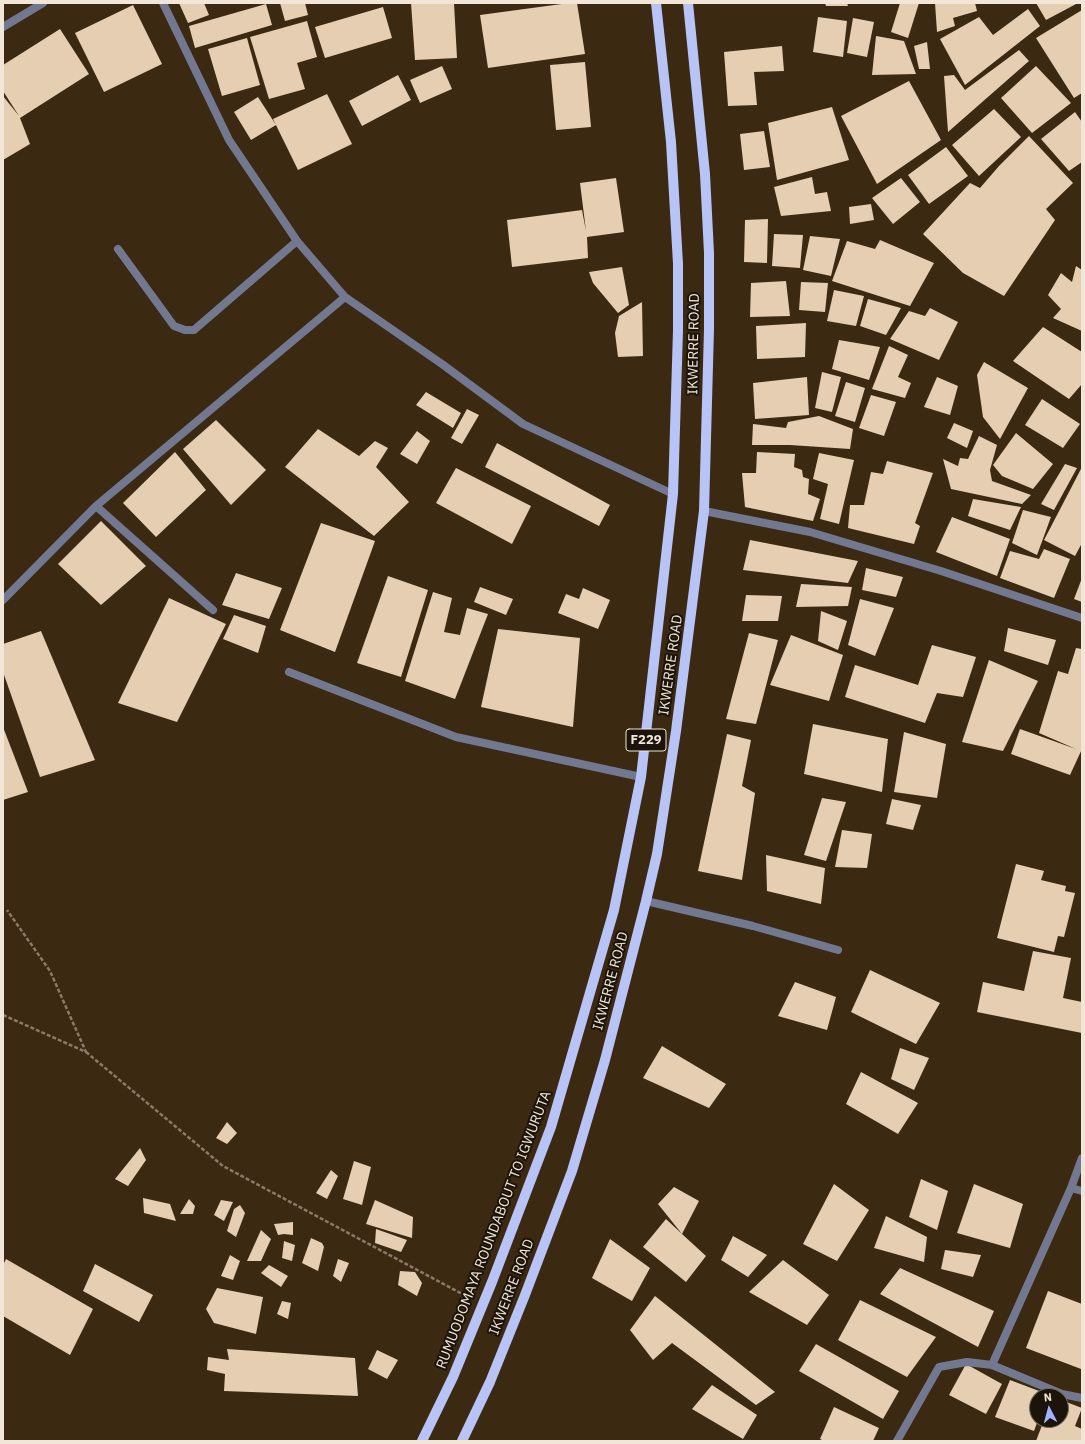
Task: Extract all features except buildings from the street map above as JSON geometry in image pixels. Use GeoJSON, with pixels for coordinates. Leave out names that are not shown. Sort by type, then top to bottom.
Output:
{"type":"FeatureCollection","features":[{"type":"Feature","properties":{"kind":"main road","name":"RUMUODOMAYA ROUNDABOUT TO IGWURUTA"},"geometry":{"type":"LineString","coordinates":[[422,1441],[453,1377],[552,1127],[614,910],[641,777],[673,494],[678,330],[678,264],[671,142],[656,3]]}},
{"type":"Feature","properties":{"kind":"main road","name":"IKWERRE ROAD"},"geometry":{"type":"LineString","coordinates":[[462,1441],[490,1382],[572,1171],[605,1060],[646,901],[656,854],[676,731],[704,511],[709,329],[709,253],[705,174],[688,3]]}},
{"type":"Feature","properties":{"kind":"street"},"geometry":{"type":"LineString","coordinates":[[3,27],[43,3]]}},
{"type":"Feature","properties":{"kind":"street"},"geometry":{"type":"LineString","coordinates":[[163,3],[229,140],[297,241],[346,297],[442,364],[523,424],[673,494]]}},
{"type":"Feature","properties":{"kind":"street"},"geometry":{"type":"LineString","coordinates":[[118,249],[174,326],[185,330],[194,330],[297,241]]}},
{"type":"Feature","properties":{"kind":"street"},"geometry":{"type":"LineString","coordinates":[[3,600],[96,506],[346,297]]}},
{"type":"Feature","properties":{"kind":"street"},"geometry":{"type":"LineString","coordinates":[[96,506],[213,610]]}},
{"type":"Feature","properties":{"kind":"street"},"geometry":{"type":"LineString","coordinates":[[704,511],[810,532],[941,571],[1082,618]]}},
{"type":"Feature","properties":{"kind":"street"},"geometry":{"type":"LineString","coordinates":[[289,672],[456,737],[641,777]]}},
{"type":"Feature","properties":{"kind":"street"},"geometry":{"type":"LineString","coordinates":[[646,901],[753,926],[838,950]]}},
{"type":"Feature","properties":{"kind":"street"},"geometry":{"type":"LineString","coordinates":[[992,1365],[1071,1188],[1082,1158]]}},
{"type":"Feature","properties":{"kind":"street"},"geometry":{"type":"LineString","coordinates":[[1071,1188],[1082,1191]]}},
{"type":"Feature","properties":{"kind":"street"},"geometry":{"type":"LineString","coordinates":[[896,1441],[939,1367],[967,1362],[992,1365],[1062,1394],[1082,1398]]}},
{"type":"Feature","properties":{"kind":"path"},"geometry":{"type":"LineString","coordinates":[[7,910],[50,971],[86,1052]]}},
{"type":"Feature","properties":{"kind":"path"},"geometry":{"type":"LineString","coordinates":[[3,1015],[86,1052],[223,1166],[482,1305]]}}]}
